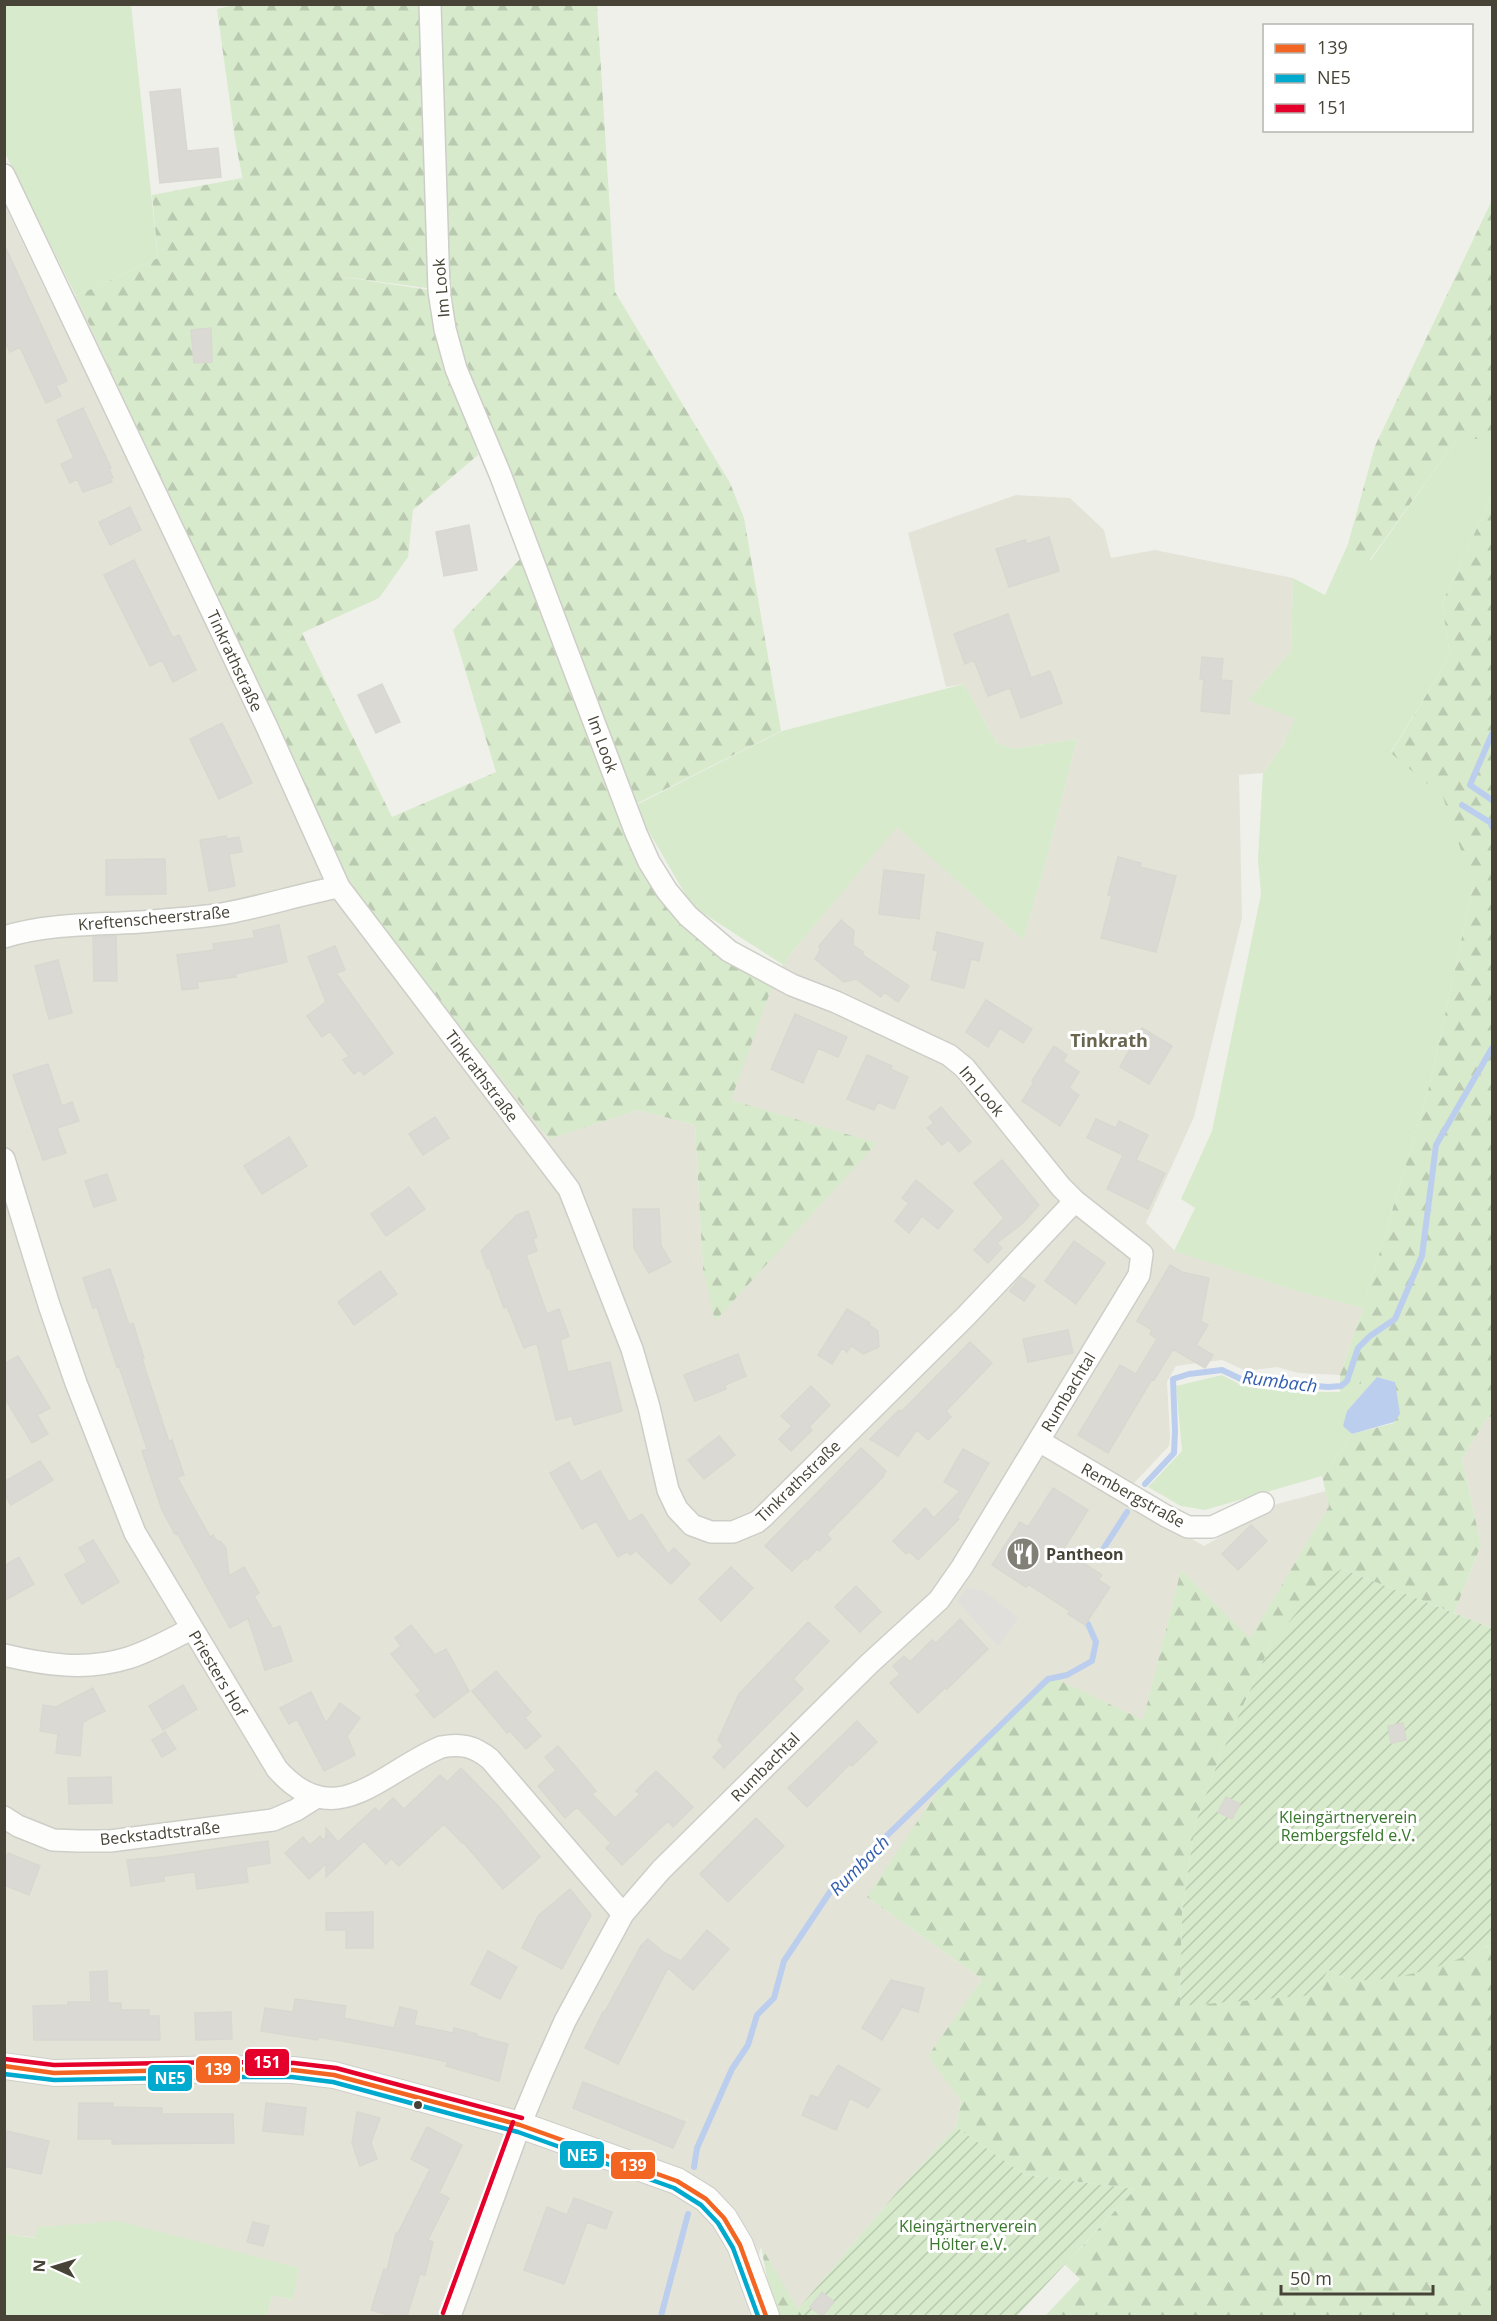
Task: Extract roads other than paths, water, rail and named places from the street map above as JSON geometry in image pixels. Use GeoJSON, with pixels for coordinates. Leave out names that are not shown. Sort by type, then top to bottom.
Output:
{"type":"FeatureCollection","features":[{"type":"Feature","properties":{"kind":"street","name":"Im Look"},"geometry":{"type":"LineString","coordinates":[[430,4],[439,291],[445,329],[460,380],[504,484],[649,862],[667,891],[688,916],[729,951],[792,985],[836,1002],[949,1055],[965,1068],[1060,1186],[1075,1201],[1142,1254]]}},
{"type":"Feature","properties":{"kind":"street","name":"Tinkrathstraße"},"geometry":{"type":"LineString","coordinates":[[4,175],[266,725],[339,887],[569,1189],[632,1349],[671,1498],[684,1518],[701,1530],[722,1533],[733,1532],[764,1517],[966,1316],[1075,1201]]}},
{"type":"Feature","properties":{"kind":"street","name":"Kreftenscheerstraße"},"geometry":{"type":"LineString","coordinates":[[4,937],[22,932],[75,925],[160,921],[227,913],[339,887]]}},
{"type":"Feature","properties":{"kind":"street","name":"Priesters Hof"},"geometry":{"type":"LineString","coordinates":[[4,1159],[61,1338],[135,1533],[277,1769],[290,1784],[315,1798]]}},
{"type":"Feature","properties":{"kind":"street","name":"Rumbachtal"},"geometry":{"type":"LineString","coordinates":[[450,2316],[520,2125],[565,2021],[623,1914],[661,1870],[869,1664],[939,1600],[962,1567],[1139,1275],[1142,1254]]}},
{"type":"Feature","properties":{"kind":"street","name":"Rembergstraße"},"geometry":{"type":"LineString","coordinates":[[1039,1441],[1188,1527],[1212,1527],[1263,1503]]}},
{"type":"Feature","properties":{"kind":"street"},"geometry":{"type":"LineString","coordinates":[[4,1655],[67,1667],[100,1665],[129,1658],[191,1629]]}},
{"type":"Feature","properties":{"kind":"street"},"geometry":{"type":"LineString","coordinates":[[315,1798],[330,1800],[353,1795],[441,1747],[455,1744],[469,1746],[490,1759],[623,1914]]}},
{"type":"Feature","properties":{"kind":"street","name":"Beckstadtstraße"},"geometry":{"type":"LineString","coordinates":[[4,1817],[18,1826],[53,1840],[110,1840],[273,1820],[296,1810],[315,1798]]}},
{"type":"Feature","properties":{"kind":"street"},"geometry":{"type":"LineString","coordinates":[[4,2066],[54,2073],[225,2069],[314,2072],[334,2075],[520,2125],[677,2181],[706,2199],[724,2218],[740,2245],[766,2316]]}},
{"type":"Feature","properties":{"kind":"water"},"geometry":{"type":"Polygon","coordinates":[[[1377,1377],[1395,1382],[1400,1414],[1394,1422],[1352,1434],[1343,1426],[1347,1411],[1377,1377]]]}},
{"type":"Feature","properties":{"kind":"waterway","name":"Rumbach"},"geometry":{"type":"LineString","coordinates":[[1492,734],[1470,785],[1492,800]]}},
{"type":"Feature","properties":{"kind":"waterway","name":"Rumbach"},"geometry":{"type":"LineString","coordinates":[[1462,805],[1491,823],[1492,827]]}},
{"type":"Feature","properties":{"kind":"waterway","name":"Rumbach"},"geometry":{"type":"LineString","coordinates":[[1145,1484],[1174,1453],[1173,1379],[1189,1374],[1222,1370],[1243,1380],[1275,1379],[1294,1384],[1328,1387],[1341,1386],[1347,1381],[1358,1348],[1370,1336],[1395,1319],[1422,1256],[1436,1145],[1492,1048]]}},
{"type":"Feature","properties":{"kind":"waterway","name":"Rumbach"},"geometry":{"type":"LineString","coordinates":[[1100,1554],[1127,1512]]}},
{"type":"Feature","properties":{"kind":"waterway","name":"Rumbach"},"geometry":{"type":"LineString","coordinates":[[694,2167],[697,2148],[732,2069],[748,2045],[757,2015],[774,1998],[784,1961],[832,1889],[1048,1679],[1067,1675],[1092,1661],[1096,1642],[1088,1624]]}},
{"type":"Feature","properties":{"kind":"waterway","name":"Rumbach"},"geometry":{"type":"LineString","coordinates":[[661,2316],[688,2214]]}},
{"type":"Feature","properties":{"kind":"place","name":"Pantheon"},"geometry":{"type":"Point","coordinates":[1023,1554]}},
{"type":"Feature","properties":{"kind":"district","name":"Tinkrath"},"geometry":{"type":"Point","coordinates":[1109,1040]}},
{"type":"Feature","properties":{"kind":"park label","name":"Kleingärtnerverein Rembergsfeld e.V."},"geometry":{"type":"Point","coordinates":[1348,1826]}},
{"type":"Feature","properties":{"kind":"park label","name":"Kleingärtnerverein Hölter e.V."},"geometry":{"type":"Point","coordinates":[968,2235]}}]}
